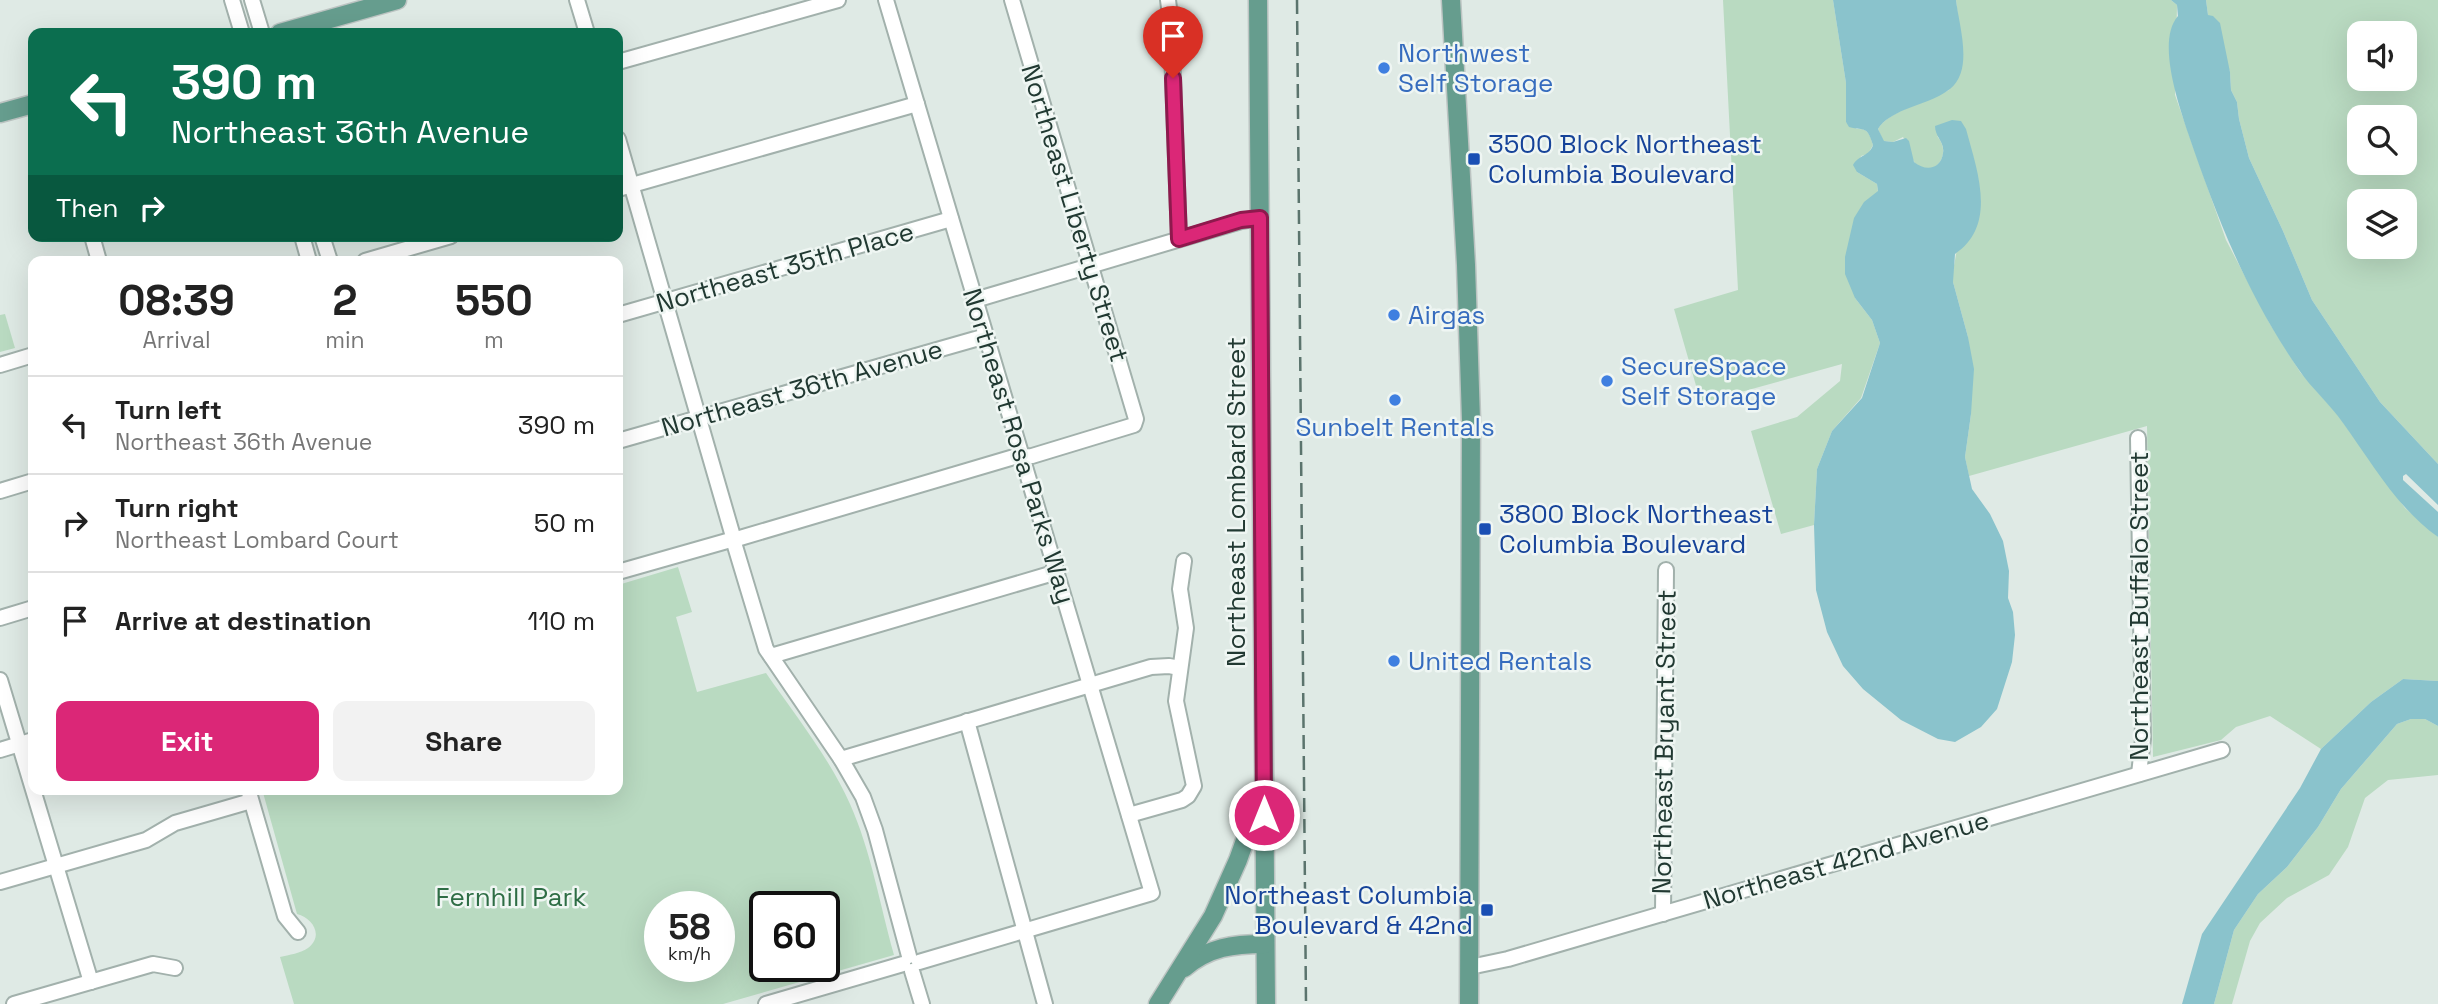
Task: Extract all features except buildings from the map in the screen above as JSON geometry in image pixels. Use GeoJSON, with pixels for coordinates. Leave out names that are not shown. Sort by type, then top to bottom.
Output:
{"type":"FeatureCollection","features":[{"type":"Feature","properties":{"kind":"main road"},"geometry":{"type":"LineString","coordinates":[[298,28],[397,0]]}},
{"type":"Feature","properties":{"kind":"main road","name":"Northeast Lombard Street"},"geometry":{"type":"LineString","coordinates":[[1258,0],[1266,1004]]}},
{"type":"Feature","properties":{"kind":"main road"},"geometry":{"type":"LineString","coordinates":[[1451,0],[1466,265],[1471,420],[1469,1004]]}},
{"type":"Feature","properties":{"kind":"main road"},"geometry":{"type":"LineString","coordinates":[[0,113],[28,105]]}},
{"type":"Feature","properties":{"kind":"main road"},"geometry":{"type":"LineString","coordinates":[[1158,1004],[1213,916],[1238,860],[1264,789]]}},
{"type":"Feature","properties":{"kind":"main road"},"geometry":{"type":"LineString","coordinates":[[1150,1004],[1187,965],[1210,951],[1233,945],[1265,944]]}},
{"type":"Feature","properties":{"kind":"street"},"geometry":{"type":"LineString","coordinates":[[232,0],[240,28]]}},
{"type":"Feature","properties":{"kind":"street"},"geometry":{"type":"LineString","coordinates":[[252,0],[260,28]]}},
{"type":"Feature","properties":{"kind":"street"},"geometry":{"type":"LineString","coordinates":[[577,0],[585,28]]}},
{"type":"Feature","properties":{"kind":"street"},"geometry":{"type":"LineString","coordinates":[[623,61],[838,0]]}},
{"type":"Feature","properties":{"kind":"street","name":"Northeast Rosa Parks Way"},"geometry":{"type":"LineString","coordinates":[[886,0],[1152,893],[1025,930]]}},
{"type":"Feature","properties":{"kind":"street","name":"Northeast Liberty Street"},"geometry":{"type":"LineString","coordinates":[[1012,0],[1136,419],[1134,425],[1022,457]]}},
{"type":"Feature","properties":{"kind":"street"},"geometry":{"type":"LineString","coordinates":[[1168,0],[1179,239]]}},
{"type":"Feature","properties":{"kind":"street"},"geometry":{"type":"LineString","coordinates":[[917,104],[624,187],[664,301],[760,634],[771,656],[857,785],[868,810],[922,1004]]}},
{"type":"Feature","properties":{"kind":"street"},"geometry":{"type":"LineString","coordinates":[[975,300],[1241,220],[1260,218]]}},
{"type":"Feature","properties":{"kind":"street","name":"Northeast 35th Place"},"geometry":{"type":"LineString","coordinates":[[623,313],[951,219]]}},
{"type":"Feature","properties":{"kind":"street"},"geometry":{"type":"LineString","coordinates":[[382,256],[430,242]]}},
{"type":"Feature","properties":{"kind":"street","name":"Northeast 36th Avenue"},"geometry":{"type":"LineString","coordinates":[[623,440],[986,336]]}},
{"type":"Feature","properties":{"kind":"street"},"geometry":{"type":"LineString","coordinates":[[0,365],[28,357]]}},
{"type":"Feature","properties":{"kind":"street","name":"Northeast Buffalo Street"},"geometry":{"type":"LineString","coordinates":[[2138,438],[2143,739],[2139,774]]}},
{"type":"Feature","properties":{"kind":"street"},"geometry":{"type":"LineString","coordinates":[[623,571],[1022,457]]}},
{"type":"Feature","properties":{"kind":"street"},"geometry":{"type":"LineString","coordinates":[[0,491],[28,483]]}},
{"type":"Feature","properties":{"kind":"street"},"geometry":{"type":"LineString","coordinates":[[1129,816],[1182,800],[1194,786],[1177,712],[1176,689],[1186,628],[1180,589],[1184,561]]}},
{"type":"Feature","properties":{"kind":"street","name":"Northeast Bryant Street"},"geometry":{"type":"LineString","coordinates":[[1663,914],[1666,570]]}},
{"type":"Feature","properties":{"kind":"street"},"geometry":{"type":"LineString","coordinates":[[771,656],[1057,572]]}},
{"type":"Feature","properties":{"kind":"street"},"geometry":{"type":"LineString","coordinates":[[0,618],[28,610]]}},
{"type":"Feature","properties":{"kind":"street"},"geometry":{"type":"LineString","coordinates":[[841,759],[1151,667],[1180,668]]}},
{"type":"Feature","properties":{"kind":"street"},"geometry":{"type":"LineString","coordinates":[[0,680],[26,742],[0,750]]}},
{"type":"Feature","properties":{"kind":"street"},"geometry":{"type":"LineString","coordinates":[[967,721],[1045,1004]]}},
{"type":"Feature","properties":{"kind":"street","name":"Northeast 42nd Avenue"},"geometry":{"type":"LineString","coordinates":[[1470,967],[1487,965],[2222,750]]}},
{"type":"Feature","properties":{"kind":"street"},"geometry":{"type":"LineString","coordinates":[[38,795],[55,866],[91,982]]}},
{"type":"Feature","properties":{"kind":"street"},"geometry":{"type":"LineString","coordinates":[[0,882],[146,839],[174,823],[250,795],[285,916],[298,932]]}},
{"type":"Feature","properties":{"kind":"street"},"geometry":{"type":"LineString","coordinates":[[766,1004],[1025,930]]}},
{"type":"Feature","properties":{"kind":"street"},"geometry":{"type":"LineString","coordinates":[[14,1004],[153,964],[175,968]]}},
{"type":"Feature","properties":{"kind":"green space"},"geometry":{"type":"Polygon","coordinates":[[[1723,0],[1833,0],[1846,83],[1846,122],[1857,129],[1867,131],[1873,145],[1868,154],[1861,156],[1857,172],[1877,184],[1878,192],[1874,196],[1855,298],[1872,320],[1880,343],[1861,398],[1832,431],[1817,469],[1814,525],[1781,534],[1751,431],[1797,417],[1840,381],[1842,364],[1701,403],[1674,309],[1738,290],[1723,0]]]}},
{"type":"Feature","properties":{"kind":"green space"},"geometry":{"type":"Polygon","coordinates":[[[1956,0],[2171,0],[2177,5],[2175,95],[2226,240],[2270,324],[2300,372],[2337,414],[2405,508],[2438,537],[2438,681],[2403,679],[2371,702],[2321,749],[2270,716],[2236,727],[2221,740],[2153,757],[2147,426],[1969,476],[1965,457],[1971,414],[1968,337],[1953,282],[1953,271],[1974,158],[1937,136],[1942,143],[1942,158],[1934,167],[1922,168],[1913,160],[1903,137],[1893,142],[1883,141],[1878,129],[1890,117],[1949,90],[1963,59],[1956,0]]]}},
{"type":"Feature","properties":{"kind":"green space"},"geometry":{"type":"Polygon","coordinates":[[[2206,0],[2438,0],[2438,464],[2380,402],[2312,300],[2249,158],[2237,102],[2231,90],[2230,72],[2208,15],[2206,0]]]}},
{"type":"Feature","properties":{"kind":"green space"},"geometry":{"type":"Polygon","coordinates":[[[5,314],[15,348],[0,352],[0,315],[5,314]]]}},
{"type":"Feature","properties":{"kind":"green space","name":"Fernhill Park"},"geometry":{"type":"Polygon","coordinates":[[[678,567],[692,612],[676,617],[697,692],[766,673],[822,753],[850,804],[869,859],[894,955],[840,970],[840,891],[749,891],[749,982],[800,982],[723,1004],[294,1004],[280,957],[298,953],[313,943],[316,933],[312,923],[297,914],[264,795],[623,795],[623,584],[678,567]]]}},
{"type":"Feature","properties":{"kind":"green space"},"geometry":{"type":"Polygon","coordinates":[[[2411,719],[2425,719],[2438,726],[2438,775],[2388,780],[2365,798],[2348,847],[2329,875],[2287,898],[2260,923],[2250,941],[2232,1004],[2214,1004],[2234,930],[2258,894],[2287,867],[2318,827],[2341,789],[2397,724],[2411,719]]]}},
{"type":"Feature","properties":{"kind":"water"},"geometry":{"type":"Polygon","coordinates":[[[1833,0],[1956,0],[1962,35],[1961,71],[1950,89],[1893,115],[1878,129],[1884,141],[1893,142],[1906,138],[1914,162],[1928,168],[1939,163],[1943,153],[1935,126],[1952,120],[1961,121],[1966,129],[1979,179],[1980,213],[1968,242],[1955,254],[1953,282],[1974,369],[1965,457],[1972,489],[1990,514],[2003,541],[2009,571],[2008,598],[2013,612],[2015,635],[2012,662],[1997,709],[1981,727],[1955,742],[1938,739],[1901,720],[1863,689],[1843,666],[1827,632],[1816,590],[1814,525],[1817,469],[1832,431],[1862,398],[1880,343],[1872,320],[1855,298],[1845,274],[1845,257],[1854,218],[1864,202],[1878,191],[1877,184],[1857,172],[1853,165],[1873,145],[1867,132],[1849,127],[1846,122],[1846,83],[1833,0]]]}},
{"type":"Feature","properties":{"kind":"water"},"geometry":{"type":"Polygon","coordinates":[[[2171,0],[2206,0],[2208,15],[2220,23],[2231,90],[2237,102],[2249,158],[2312,300],[2380,402],[2438,464],[2438,505],[2406,474],[2403,480],[2438,512],[2438,537],[2398,499],[2338,416],[2304,377],[2280,342],[2249,284],[2210,195],[2175,90],[2169,41],[2178,16],[2177,5],[2171,0]]]}},
{"type":"Feature","properties":{"kind":"water"},"geometry":{"type":"Polygon","coordinates":[[[2403,679],[2438,681],[2438,726],[2425,719],[2411,719],[2397,724],[2341,789],[2318,827],[2287,867],[2258,894],[2234,930],[2214,1004],[2182,1004],[2202,934],[2300,788],[2321,749],[2371,702],[2403,679]]]}},
{"type":"Feature","properties":{"kind":"railway"},"geometry":{"type":"LineString","coordinates":[[1297,0],[1306,1004]]}},
{"type":"Feature","properties":{"kind":"place","name":"Northwest Self Storage"},"geometry":{"type":"Point","coordinates":[1384,68]}},
{"type":"Feature","properties":{"kind":"place","name":"3500 Block Northeast Columbia Boulevard"},"geometry":{"type":"Point","coordinates":[1474,159]}},
{"type":"Feature","properties":{"kind":"place","name":"Airgas"},"geometry":{"type":"Point","coordinates":[1394,315]}},
{"type":"Feature","properties":{"kind":"place","name":"SecureSpace Self Storage"},"geometry":{"type":"Point","coordinates":[1607,381]}},
{"type":"Feature","properties":{"kind":"place","name":"Sunbelt Rentals"},"geometry":{"type":"Point","coordinates":[1395,400]}},
{"type":"Feature","properties":{"kind":"place","name":"3800 Block Northeast Columbia Boulevard"},"geometry":{"type":"Point","coordinates":[1485,529]}},
{"type":"Feature","properties":{"kind":"place","name":"United Rentals"},"geometry":{"type":"Point","coordinates":[1394,661]}},
{"type":"Feature","properties":{"kind":"place","name":"Northeast Columbia Boulevard & 42nd"},"geometry":{"type":"Point","coordinates":[1487,910]}},
{"type":"Feature","properties":{"kind":"route"},"geometry":{"type":"LineString","coordinates":[[1173,78],[1179,239],[1241,220],[1260,218],[1264,815]]}}]}
